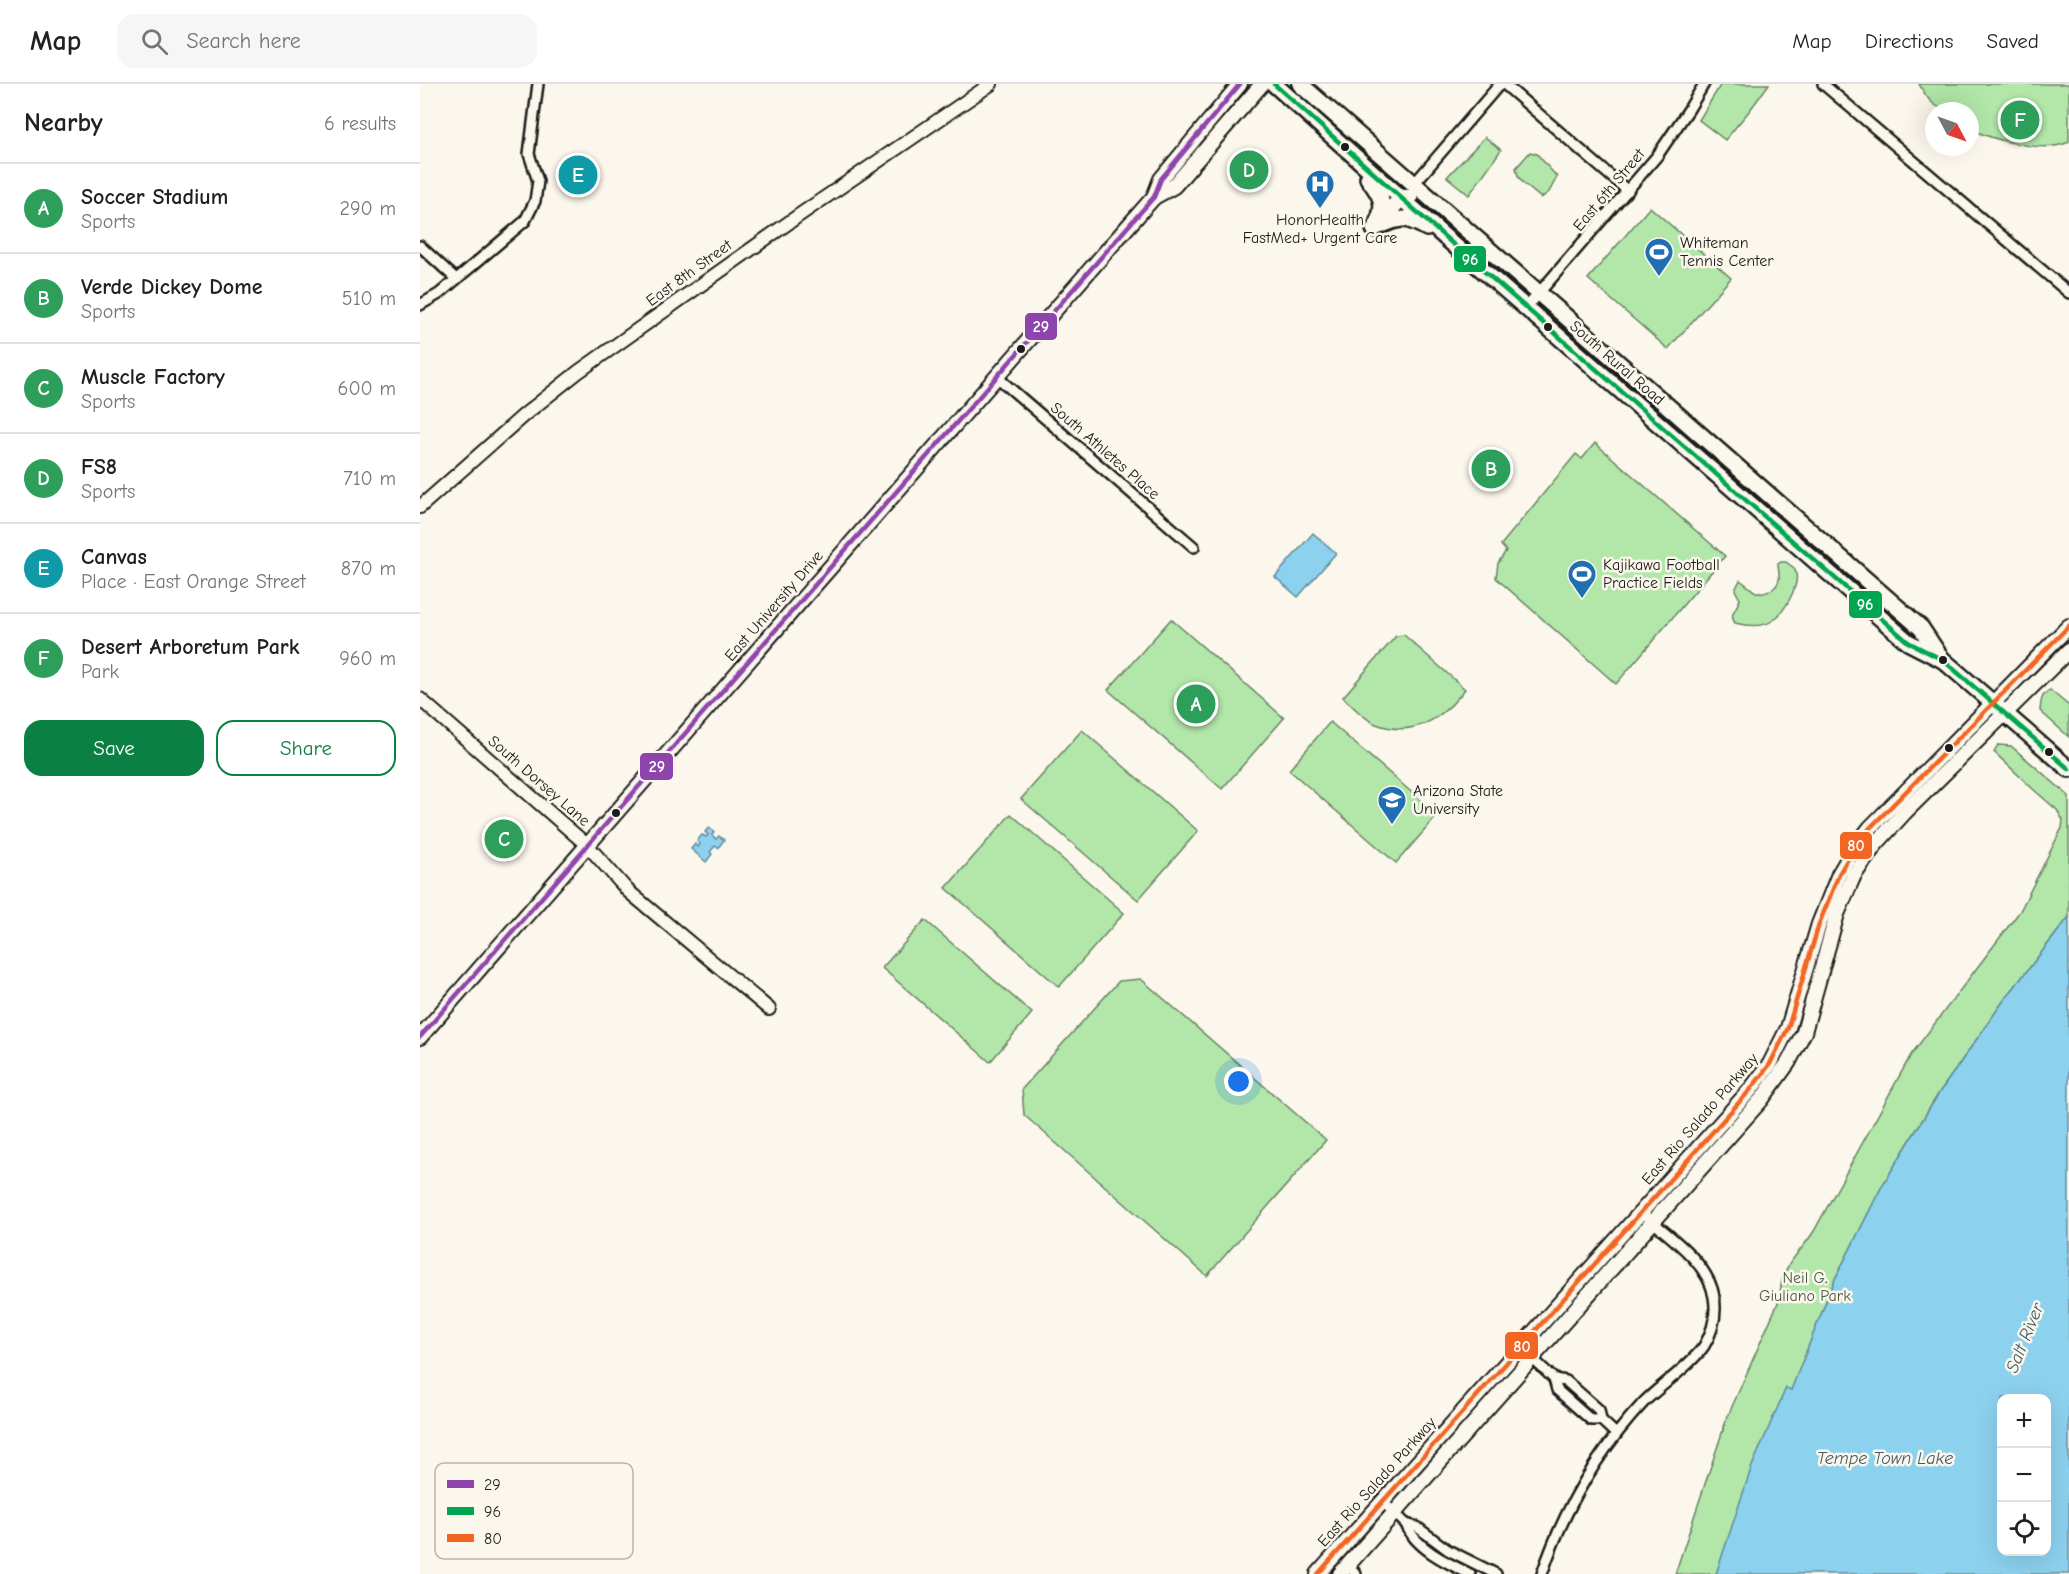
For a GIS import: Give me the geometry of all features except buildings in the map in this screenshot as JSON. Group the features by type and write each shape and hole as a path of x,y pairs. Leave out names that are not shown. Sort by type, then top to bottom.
{"main road":[{"name":"East University Drive","path":"1154,197 1161,179 1240,84"},
{"name":"East University Drive","path":"420,1037 1154,197 1173,186 1262,84"},
{"name":"South Rural Road","path":"1274,84 1347,151 1908,642 1943,660 2069,769"},
{"name":"South Rural Road","path":"1300,84 1921,628 1943,660"},
{"path":"1347,151 1382,198 1383,208 1374,229"},
{"path":"1374,229 1401,198 1407,196 1415,198 1452,230 1472,235"},
{"path":"1374,229 1393,220 1404,218 1446,238"},
{"name":"East Rio Salado Parkway","path":"1318,1574 1751,1089 1770,1064 1788,1028 1819,924 1839,873 1855,847 1870,828 2069,626"},
{"name":"East Rio Salado Parkway","path":"1348,1571 1395,1513 1762,1099 1796,1051 1809,1019 1837,914 1854,875 1875,845 1905,812 2069,650"}],"street":[{"path":"420,305 439,294 525,221 535,201 538,181 529,154 538,84"},
{"name":"East 8th Street","path":"420,507 524,415 578,372 798,216 991,84"},
{"path":"1413,185 1502,84 1628,191"},
{"name":"East 6th Street","path":"1526,308 1670,139 1704,84"},
{"path":"1823,84 2069,294"},
{"path":"420,246 456,279"},
{"name":"South Athletes Place","path":"997,377 1194,547"},
{"name":"South Dorsey Lane","path":"420,699 588,846 628,891 769,1009"},
{"path":"1542,1574 1562,1521 1577,1492 1616,1434 1652,1394 1698,1352 1710,1334 1714,1320 1713,1294 1704,1271 1693,1258 1641,1212"},
{"path":"1532,1358 1554,1379 1566,1381 1599,1410 1601,1420 1616,1434"},
{"path":"1382,1501 1406,1524 1410,1535 1427,1549 1470,1574"},
{"path":"1406,1524 1418,1527 1448,1550 1496,1574"}],"green space":[{"path":"1721,84 1769,84 1725,140 1699,120"},
{"path":"1919,84 2069,84 2069,142 2046,147 2033,146 2005,141 1980,133 1979,102 1932,102"},
{"path":"1485,137 1501,150 1469,195 1447,177"},
{"path":"1530,152 1537,154 1557,177 1549,192 1541,198 1523,183 1516,168"},
{"name":"Whiteman Tennis Center","path":"1650,207 1731,278 1668,349 1588,279"},
{"path":"1595,443 1725,556 1616,684 1496,578 1498,563 1506,551 1501,545 1576,454 1582,459"},
{"path":"1786,562 1794,568 1796,574 1791,597 1782,611 1772,621 1763,625 1749,626 1735,623 1733,613 1740,599 1735,590 1740,580 1756,592 1767,592 1778,582 1778,564"},
{"path":"1171,619 1284,718 1222,789 1108,690"},
{"path":"1404,635 1465,689 1447,709 1426,723 1403,729 1390,728 1367,719 1343,697 1396,636"},
{"path":"2050,690 2069,706 2069,737 2040,711 2042,698"},
{"path":"1330,722 1438,815 1396,863 1289,770"},
{"path":"1082,730 1198,831 1138,900 1021,799"},
{"name":"Neil G. Giuliano Park","path":"1998,745 2011,746 2069,796 2069,917 2002,1003 1939,1093 1882,1186 1835,1279 1791,1391 1786,1388 1716,1574 1675,1574 1727,1418 1780,1298 1783,1277 1787,1269 1814,1231 1911,1055 2020,911 2062,828 2063,820 2057,810 1994,752"},
{"path":"1011,814 1124,913 1059,987 946,888"},
{"path":"925,920 1032,1013 990,1062 882,968"},
{"path":"1141,979 1326,1140 1207,1276 1024,1115 1022,1089 1119,981"}],"water":[{"path":"1313,533 1336,553 1298,597 1275,577"},
{"path":"709,828 714,832 712,835 716,839 719,836 724,840 718,848 715,846 710,852 712,854 706,862 691,849 695,844 698,847 700,844 697,841 702,835 706,837 708,835 705,832"},
{"name":"Tempe Town Lake","path":"2069,917 2069,1574 1716,1574 1752,1466 1786,1388 1791,1390 1835,1279 1882,1186 1939,1093 2002,1003"}],"transit line":[{"name":"29","path":"420,1037 1154,197 1161,179 1240,84"},
{"name":"96","path":"1274,84 1446,238 1908,642 1943,660 2069,769"},
{"name":"80","path":"1318,1574 1751,1089 1770,1064 1788,1028 1819,924 1839,874 1855,847 1870,828 2069,626"}],"place":[{"name":"Desert Arboretum Park","path":"2020,120"},
{"name":"FS8","path":"1249,170"},
{"name":"Canvas","path":"578,175"},
{"name":"HonorHealth FastMed+ Urgent Care","path":"1320,210"},
{"name":"Whiteman Tennis Center","path":"1659,278"},
{"name":"Verde Dickey Dome","path":"1491,469"},
{"name":"Kajikawa Football Practice Fields","path":"1582,600"},
{"name":"Soccer Stadium","path":"1196,704"},
{"name":"Arizona State University","path":"1392,826"},
{"name":"Muscle Factory","path":"504,839"}],"water label":[{"name":"Salt River","path":"2025,1338"}]}
